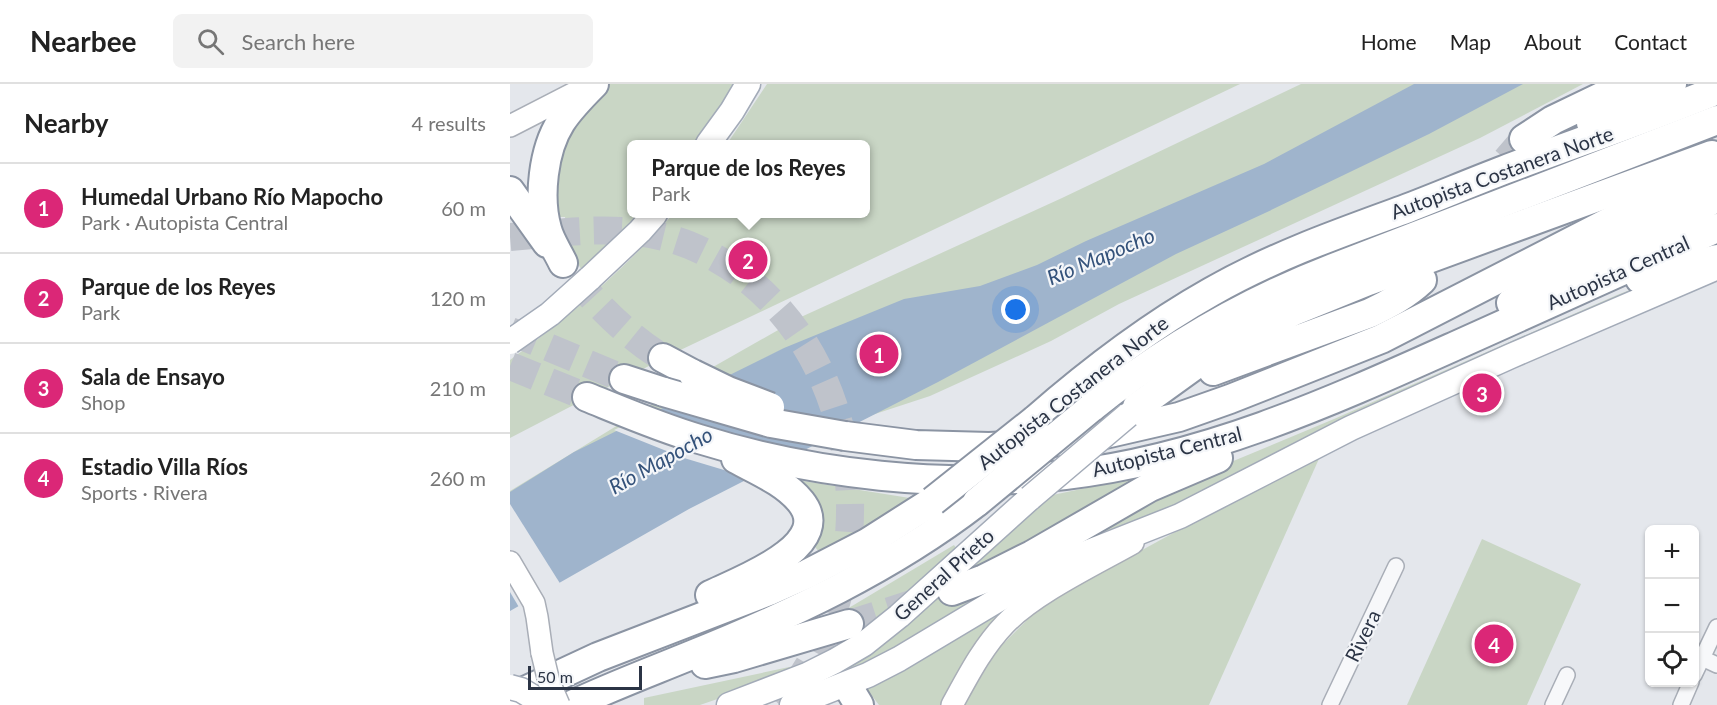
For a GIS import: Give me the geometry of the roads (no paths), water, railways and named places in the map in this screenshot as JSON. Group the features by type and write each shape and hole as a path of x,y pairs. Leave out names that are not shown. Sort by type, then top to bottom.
{"highway":[{"path":"575,273 547,230 543,195 547,159 553,136 573,105 592,84"},
{"path":"1524,139 1553,120 1628,84"},
{"path":"1505,170 1576,131 1672,84"},
{"name":"Autopista Costanera Norte","path":"510,698 572,668 769,591 867,543 933,501 1136,338 1212,291 1308,245 1625,127 1717,90"},
{"name":"Autopista Costanera Norte","path":"572,705 770,622 853,582 940,530 1091,408 1170,350 1221,319 1280,289 1717,120"},
{"path":"1132,411 1198,363 1294,311 1368,281 1717,154"},
{"name":"Autopista Central","path":"624,379 771,423 916,445 989,447 1060,442 1124,430 1179,417 1380,339 1654,199 1717,171"},
{"path":"510,191 533,225 575,273"},
{"path":"1399,371 1555,278 1717,198"},
{"name":"Autopista Central","path":"587,397 699,440 797,463 871,475 932,479 989,480 1067,475 1147,460 1218,442 1275,423 1344,396 1717,228"},
{"path":"1523,315 1717,258"},
{"path":"1132,411 1199,376 1370,314 1411,290 1423,278 1403,304 1381,321 1254,389"},
{"path":"663,358 755,402 850,436"},
{"path":"952,591 984,579 1032,555 1150,487 1258,441 1344,396"},
{"path":"636,642 684,609 778,561 798,545 805,530 806,511 797,497 773,480 699,440"},
{"path":"627,682 734,658 849,624"},
{"path":"734,658 776,652 802,655"}],"main road":[{"path":"510,126 592,84"},
{"path":"711,140 748,84"},
{"path":"510,342 550,314 575,273 640,231 651,218"},
{"name":"General Prieto","path":"792,705 868,675 900,659 1056,565 1180,516 1351,428 1717,267"},
{"name":"General Prieto","path":"729,705 807,675 864,644 1132,411"},
{"path":"952,705 985,648 1028,604 1180,516"},
{"path":"510,562 534,603 549,682 559,705"},
{"path":"510,687 521,690 546,705"}],"street":[{"name":"Rivera","path":"1330,705 1396,566"},
{"path":"1699,665 1717,627"},
{"path":"1702,658 1717,665"},
{"path":"1554,705 1567,675"},
{"path":"1681,705 1689,687"}],"water":[{"name":"Río Mapocho","path":"1414,84 1523,84 1429,134 1176,254 938,382 689,509 510,611 510,492 574,452 784,348 904,299 980,286 1037,265 1086,241 1264,164"}],"tunnel":[{"path":"1457,228 1501,166 1524,139"},
{"path":"510,237 601,230 645,233 689,245 748,280 794,329 827,387 845,451 850,519 841,586 817,649 780,705"},
{"path":"574,277 615,321 663,358"},
{"path":"510,331 624,379"},
{"path":"510,366 587,397"},
{"path":"849,624 921,601"}],"place":[{"name":"Parque de los Reyes","path":"748,260"},
{"name":"Humedal Urbano Río Mapocho","path":"879,354"},
{"name":"Sala de Ensayo","path":"1482,393"},
{"name":"Estadio Villa Ríos","path":"1494,644"}]}
